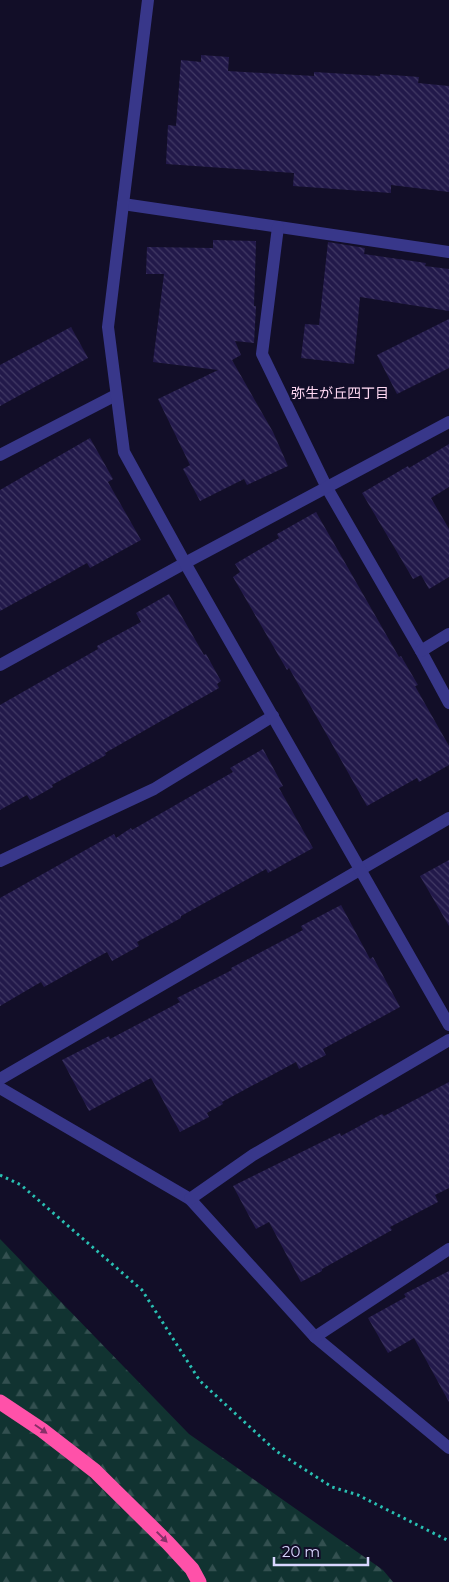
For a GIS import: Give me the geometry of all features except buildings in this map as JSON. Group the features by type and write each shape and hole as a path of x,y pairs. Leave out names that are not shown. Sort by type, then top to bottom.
{"highway":[{"path":"0,1402 42,1430 95,1471 168,1543 192,1569 199,1582"}],"street":[{"path":"148,0 108,327 124,452 185,563 449,1025"},
{"path":"123,204 449,252"},
{"path":"278,227 262,354 327,488 449,702"},
{"path":"0,455 116,395"},
{"path":"0,665 185,563 449,422"},
{"path":"421,651 449,634"},
{"path":"0,861 154,789 273,716"},
{"path":"0,1079 449,818"},
{"path":"190,1199 253,1155 449,1040"},
{"path":"0,1088 190,1199 315,1337 449,1448"},
{"path":"315,1337 449,1249"}],"path":[{"path":"0,1175 21,1185 142,1290 200,1381 276,1451 332,1487 358,1495 449,1541"}],"green space":[{"path":"0,1239 189,1434 383,1570 393,1582 0,1582"}],"district":[{"name":"弥生が丘四丁目","path":"340,393"}]}
